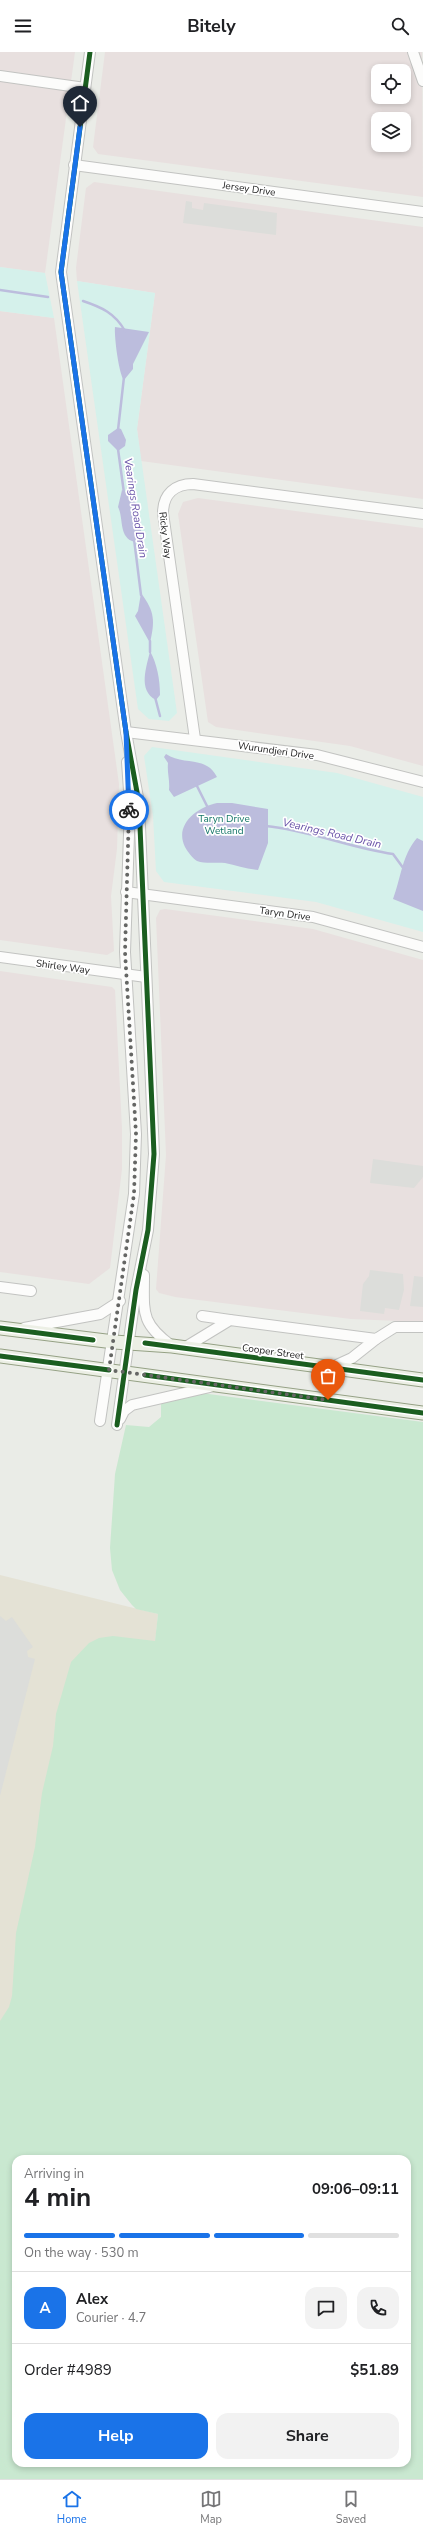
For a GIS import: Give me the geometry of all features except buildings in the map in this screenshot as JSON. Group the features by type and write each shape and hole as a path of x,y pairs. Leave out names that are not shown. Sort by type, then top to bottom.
{"main road":[{"name":"Cooper Street","path":"0,1328 114,1342 130,1341 423,1380"},
{"path":"0,1356 423,1413"}],"street":[{"path":"90,52 61,272 126,732 139,803 153,1132 153,1190 144,1257 136,1290 126,1372 117,1425 124,1411 132,1405 196,1389 224,1386"},
{"path":"413,52 423,81"},
{"path":"0,76 85,88"},
{"name":"Jersey Drive","path":"74,165 423,212"},
{"name":"Ricky Way","path":"194,739 163,513 164,501 172,489 179,485 193,484 423,514"},
{"path":"100,1421 114,1342 134,1194 136,1134 126,976 126,892 130,805 126,732"},
{"name":"Wurundjeri Drive","path":"126,732 194,739 345,760 423,782"},
{"name":"Taryn Drive","path":"126,892 313,917 423,947"},
{"name":"Shirley Way","path":"0,957 126,976 146,977"},
{"path":"136,1134 153,1132"},
{"path":"144,1257 143,1302 147,1320 152,1330 178,1347 230,1320"},
{"path":"0,1287 31,1291"},
{"path":"14,1330 100,1314 120,1301"},
{"path":"202,1316 376,1339"},
{"path":"330,1368 352,1358 376,1339 395,1327 423,1327"}],"shaded area":[{"path":"0,52 75,52 45,273 0,267"},
{"path":"105,52 422,52 423,197 98,154 93,147"},
{"path":"94,182 423,227 423,499 141,461 137,429 155,293 77,281 76,268 86,188"},
{"path":"186,201 192,202 192,208 203,210 204,203 277,213 276,235 183,223"},
{"path":"0,311 54,318 119,784 117,849 111,896 114,951 107,955 0,940"},
{"path":"198,498 423,528 423,766 350,746 216,727 208,722 178,514 183,502"},
{"path":"165,909 313,929 423,960 423,1322 351,1319 175,1297 159,1293 156,1289 166,1155 156,918 160,910"},
{"path":"0,971 112,987 115,990 122,1129 122,1169 110,1268 89,1284 0,1272"},
{"path":"373,1159 423,1166 423,1177 414,1188 370,1183"},
{"path":"370,1270 403,1274 404,1290 399,1310 385,1308 384,1314 360,1311 363,1284 369,1276"},
{"path":"414,1276 423,1277 423,1307 410,1306"},
{"path":"0,1575 158,1614 131,1875 18,2155 12,2155 12,2224 0,2418"},
{"path":"0,1616 6,1621 12,1617 33,1647 27,1651 28,1657 35,1659 0,1796"}],"green space":[{"path":"0,267 45,273 54,318 0,311"},
{"path":"77,281 155,293 137,429 177,713 169,721 149,719 138,709"},
{"name":"Taryn Drive Wetland","path":"152,747 337,773 423,797 423,932 316,902 164,882 156,871 153,816 144,756"},
{"path":"201,1393 423,1422 423,2479 0,2479 0,2021 9,2007 12,1996 16,1933 35,1847 42,1793 53,1746 56,1714 71,1662 89,1643 99,1638 113,1636 155,1641 158,1614 136,1609 120,1590 112,1570 110,1548 115,1474 126,1425 149,1427 161,1417 161,1402"}],"water":[{"path":"115,327 149,332 133,364 133,369 124,380 120,371 117,355"},
{"path":"118,428 121,429 126,440 125,446 118,451 108,441 108,435"},
{"path":"122,490 133,498 138,508 141,521 141,534 139,539 135,542 126,536 122,527 118,507"},
{"path":"141,593 149,606 153,617 153,629 150,643 135,616 138,611"},
{"path":"150,651 158,672 160,695 156,700 150,696 145,684"},
{"path":"166,754 180,760 201,763 212,770 217,777 174,797 169,790 168,763 164,757"},
{"path":"217,803 232,803 268,809 268,843 258,870 225,863 197,861 185,847 182,839 183,831 189,818 202,808"},
{"path":"417,838 423,841 423,911 393,899 405,859"}],"waterway":[{"name":"Vearings Road Drain","path":"0,290 48,297"},
{"name":"Vearings Road Drain","path":"83,301 112,315 125,331"},
{"name":"Vearings Road Drain","path":"118,430 124,377"},
{"name":"Vearings Road Drain","path":"118,449 124,493"},
{"name":"Vearings Road Drain","path":"134,539 141,595"},
{"name":"Vearings Road Drain","path":"150,641 150,652"},
{"name":"Vearings Road Drain","path":"155,697 160,716"},
{"name":"Vearings Road Drain","path":"196,784 208,808"},
{"name":"Vearings Road Drain","path":"266,826 298,831 361,848 393,854 404,869"}],"cycle path":[{"path":"90,52 61,272 126,732 139,803 154,1154 148,1230 136,1290 117,1425"},
{"path":"0,1328 93,1340"},
{"path":"145,1343 423,1380"},
{"path":"0,1356 109,1370"},
{"path":"145,1375 423,1413"}],"way so far":[{"path":"129,810 125,952 136,1134 134,1194 109,1370 328,1400"}],"route":[{"path":"80,127 61,262 61,272 126,732 129,810"}]}
